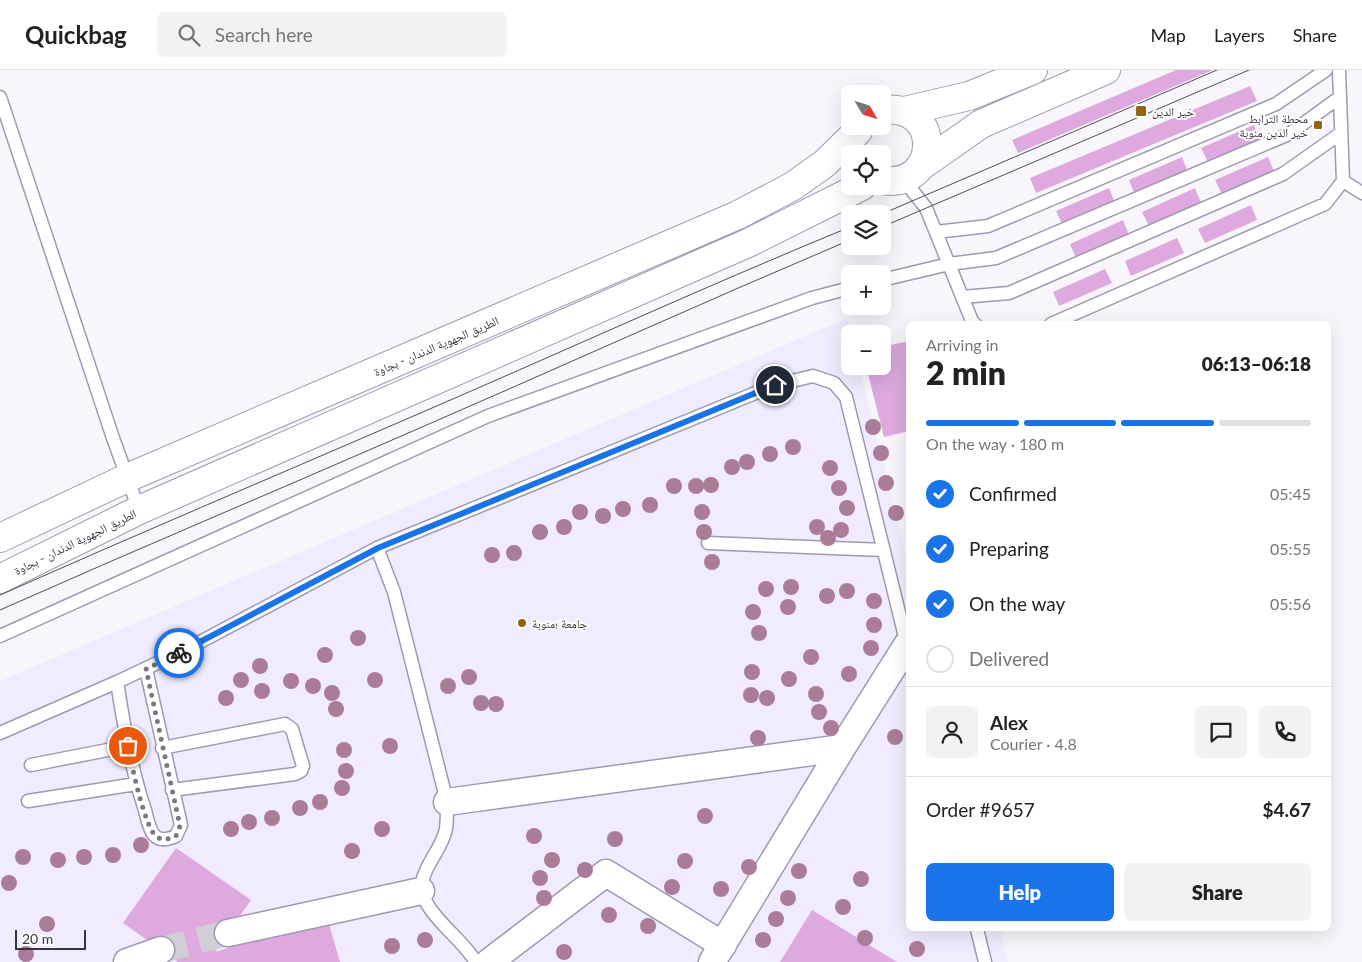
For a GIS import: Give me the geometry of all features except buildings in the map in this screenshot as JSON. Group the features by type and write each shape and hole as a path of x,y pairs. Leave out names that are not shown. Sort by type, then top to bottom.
{"main road":[{"path":"893,110 970,96 1033,70"},
{"path":"891,181 907,178 981,124 1106,70"},
{"path":"893,110 914,116 921,124 926,134 928,145 926,156 921,166"},
{"name":"الطريق الجهوية الدندان - بجاوة","path":"0,538 127,478 738,216 801,181 858,137"},
{"name":"الطريق الجهوية الدندان - بجاوة","path":"0,579 139,510 739,247 844,195"}],"street":[{"path":"489,962 606,873 718,953 842,748 906,651"},
{"path":"448,802 842,748"},
{"path":"228,933 421,892"},
{"path":"127,962 161,950"}],"lane":[{"path":"936,232 988,226 1276,104 1326,70"},
{"path":"1058,321 1325,204 1343,181 1339,70"},
{"path":"0,96 139,510"},
{"path":"891,278 949,264 996,258 1289,134 1340,97"},
{"path":"962,297 1009,293 1284,174 1341,133"},
{"path":"1343,181 1362,193"},
{"path":"891,182 911,189 926,208 972,321"},
{"path":"0,636 488,416 812,298 841,290"},
{"path":"0,733 187,649 378,548 775,385 813,376 834,383 846,397 906,640"},
{"path":"708,543 884,550"},
{"path":"378,548 394,592 448,802 446,830 426,869 422,880 421,892 436,917 460,941 476,962"},
{"path":"117,682 136,784 150,828 155,836 162,840 176,836 180,826 146,669"},
{"path":"162,748 286,724 292,729 303,766 301,771 296,774 172,790"},
{"path":"31,765 128,746"},
{"path":"28,801 136,784"},
{"path":"977,931 985,962"}],"shaded area":[{"name":"جامعة ؛منوبة","path":"847,318 849,325 841,325 841,375 861,375 906,553 906,931 1000,931 1008,962 0,962 0,681"}],"tunnel":[{"path":"161,950 228,933"}],"tram line":[{"path":"891,210 1217,70"},
{"path":"891,223 1249,70"},
{"path":"0,595 737,274 841,231"},
{"path":"0,610 841,244"}],"way so far":[{"path":"128,746 136,784 150,828 155,836 162,840 176,836 180,826 146,669 179,653"}],"place":[{"name":"خير الدين","path":"1141,111"},
{"name":"محطة الترابط خير الدين منوبة","path":"1318,125"},
{"name":"جامعة ؛منوبة","path":"522,623"}],"route":[{"path":"179,653 378,548 775,385"}]}
